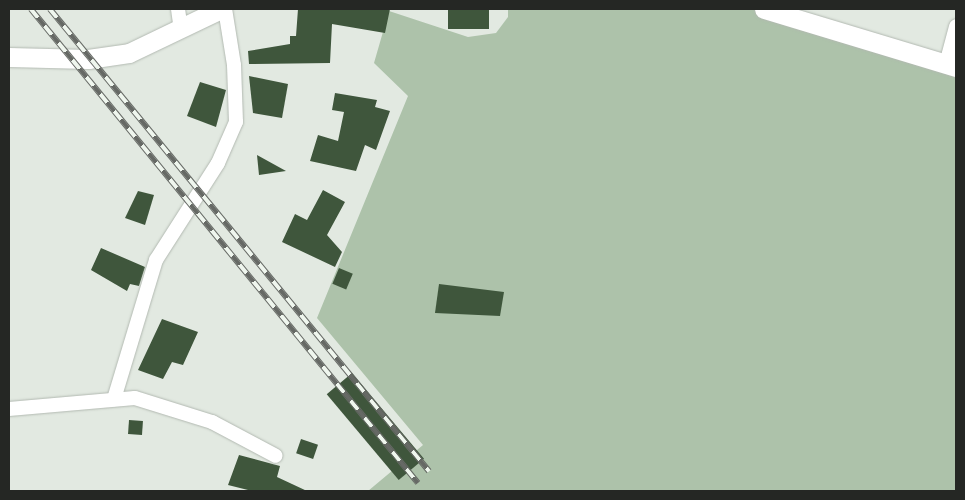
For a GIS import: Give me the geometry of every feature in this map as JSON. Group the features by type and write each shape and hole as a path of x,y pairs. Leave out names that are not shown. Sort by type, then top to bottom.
{"street":[{"path":"178,9 181,30"},
{"path":"9,57 88,60 129,53 223,9 234,65 236,122 218,163 156,260 114,399"},
{"path":"764,9 951,65 956,26"},
{"path":"9,409 135,398 178,408 276,456"}],"green space":[{"path":"508,9 764,9 956,67 956,491 368,491 423,445 317,318 408,96 374,63 389,11 468,37 496,33 508,17"}],"building":[{"path":"298,9 390,9 385,33 332,24 330,63 249,64 248,51 290,44 290,36 296,36"},
{"path":"448,9 489,9 489,29 448,29"},
{"path":"249,76 288,84 282,118 253,113"},
{"path":"200,82 226,90 216,127 187,116"},
{"path":"335,93 377,100 375,107 390,111 376,150 365,145 356,171 310,161 318,135 338,141 344,112 332,110"},
{"path":"257,155 286,171 259,175"},
{"path":"323,190 345,202 327,235 342,252 335,267 282,242 295,214 307,220"},
{"path":"138,191 154,195 145,225 125,218"},
{"path":"101,248 145,267 139,286 130,284 127,291 91,270"},
{"path":"339,268 353,274 346,290 332,284"},
{"path":"439,284 504,292 500,316 435,313"},
{"path":"162,319 198,332 183,365 172,362 163,379 138,370"},
{"path":"352,373 424,459 399,480 327,394"},
{"path":"129,420 143,421 142,435 128,434"},
{"path":"301,439 318,445 313,459 296,453"},
{"path":"239,455 280,466 277,477 307,491 252,491 228,485"}],"railway":[{"path":"31,9 418,483"},
{"path":"50,9 429,471"}]}
